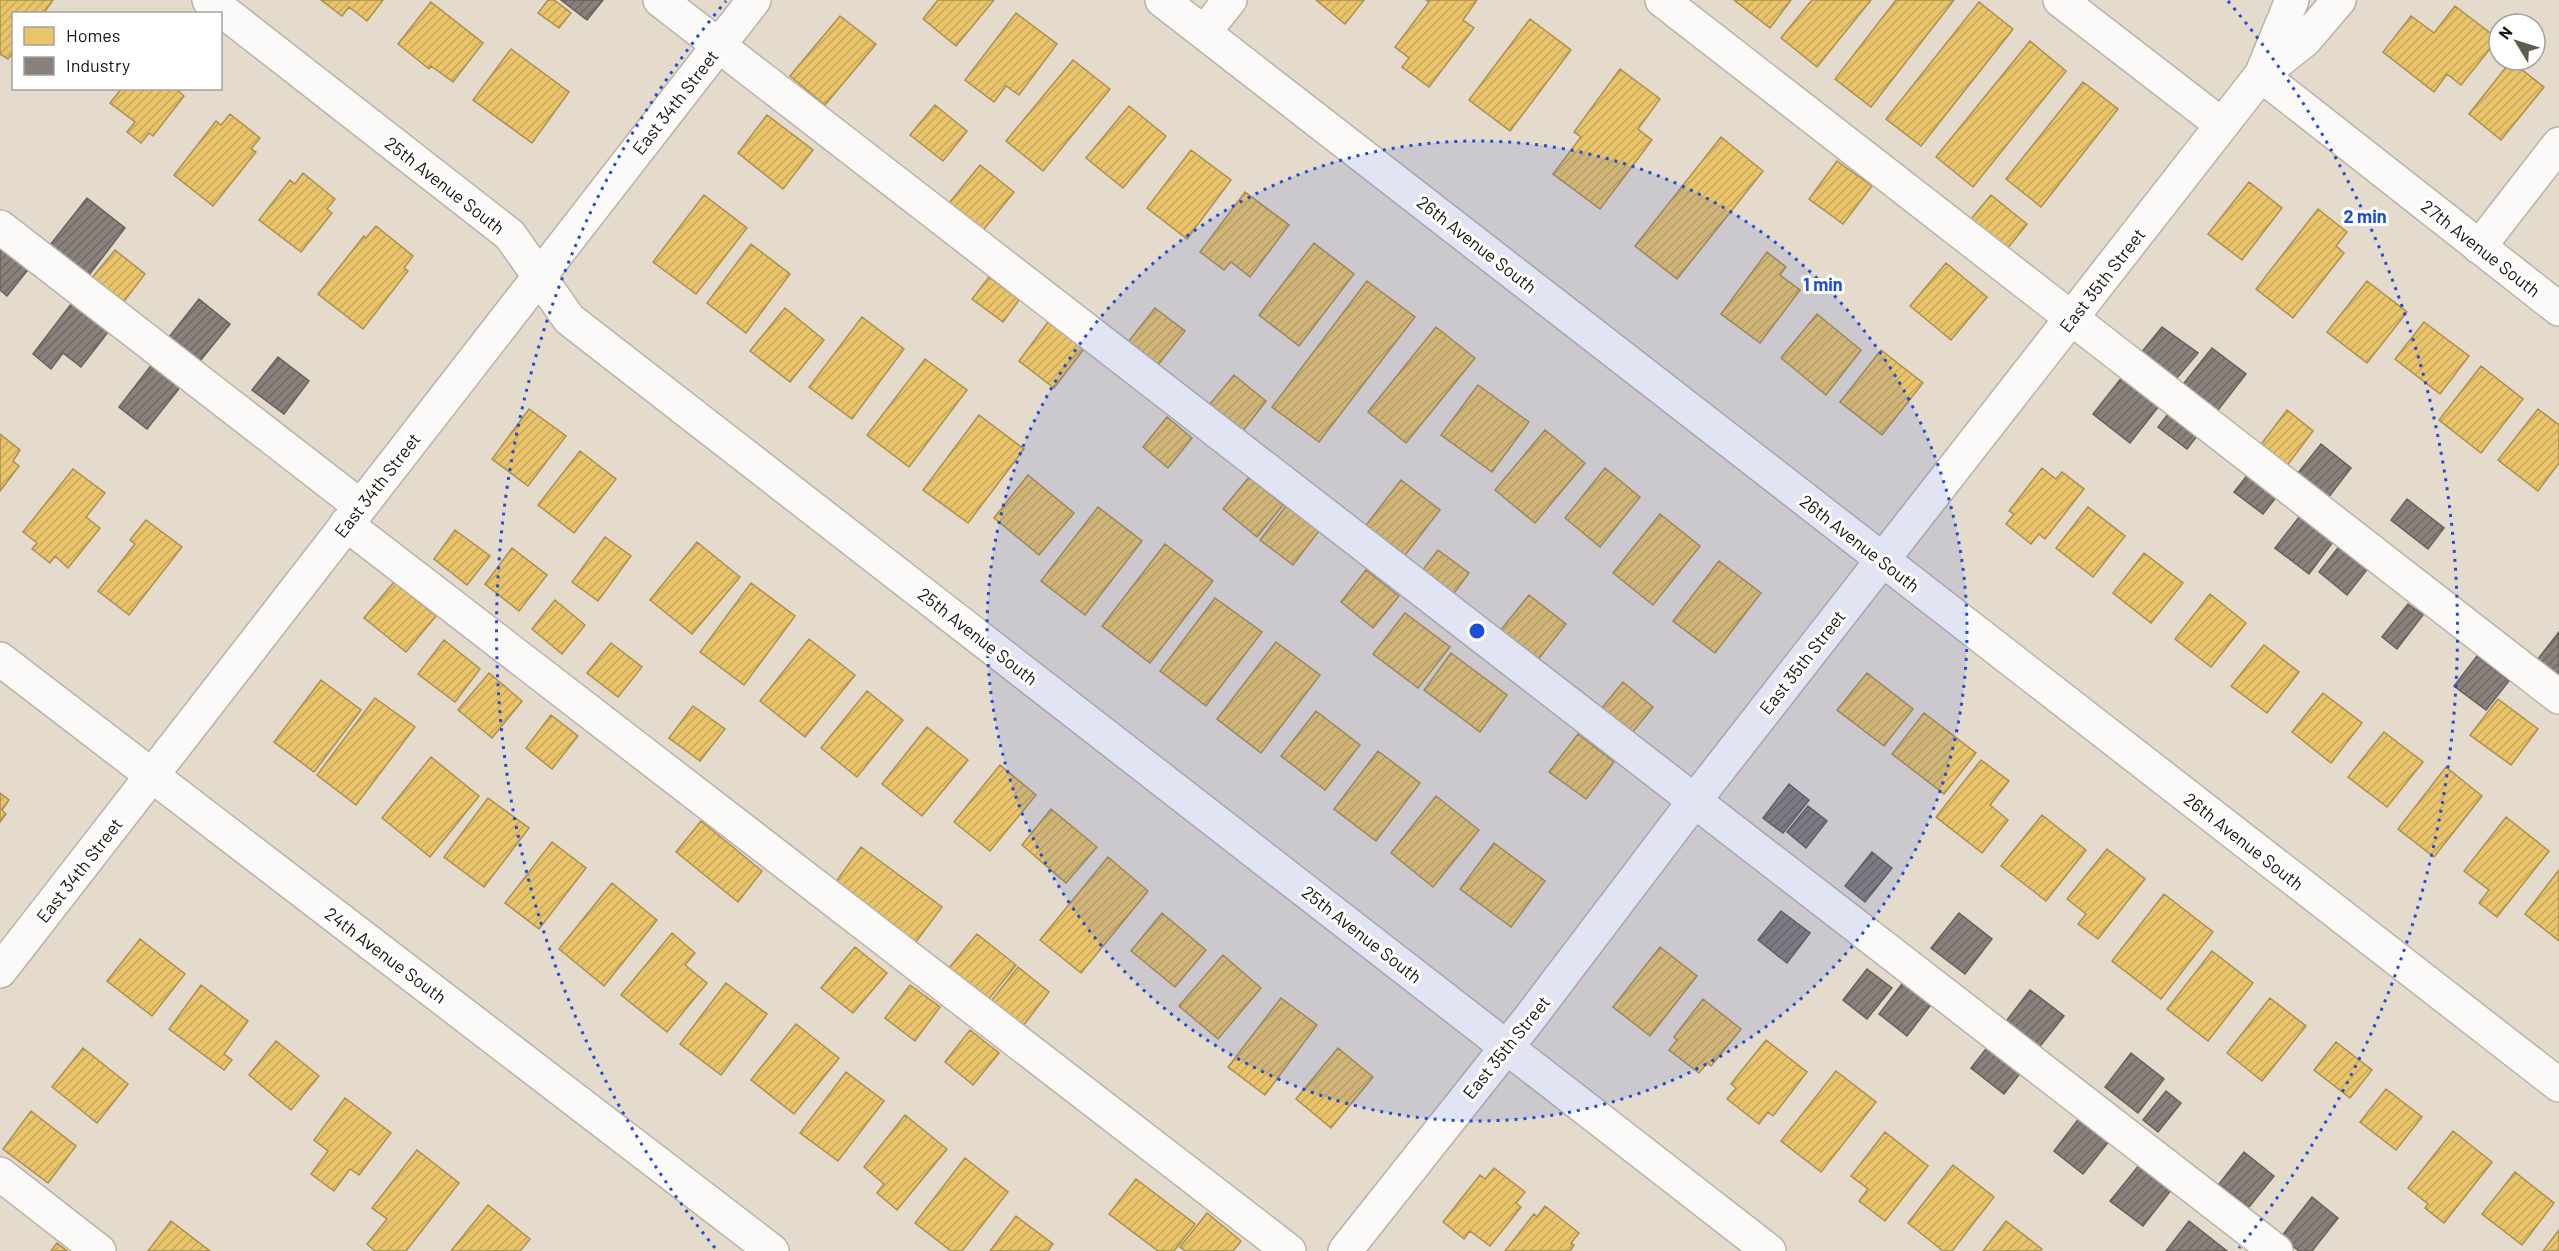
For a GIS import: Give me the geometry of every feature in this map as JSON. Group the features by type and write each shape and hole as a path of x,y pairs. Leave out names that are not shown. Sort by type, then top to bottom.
{"street":[{"name":"25th Avenue South","path":"209,0 510,235 569,319 1769,1251"},
{"path":"660,0 2276,1251"},
{"name":"East 34th Street","path":"0,971 754,0"},
{"name":"26th Avenue South","path":"1162,0 2559,1084"},
{"path":"1204,31 1230,0"},
{"path":"1662,0 2559,697"},
{"path":"2061,0 2222,125"},
{"name":"East 35th Street","path":"2261,75 2292,0"},
{"name":"East 35th Street","path":"1345,1251 1507,1047 1695,800 2261,75 2305,40 2339,0"},
{"name":"27th Avenue South","path":"2261,75 2559,309"},
{"path":"2479,247 2559,144"},
{"path":"0,227 353,515 1289,1251"},
{"name":"24th Avenue South","path":"0,659 772,1251"},
{"path":"0,1174 99,1251"}],"building: Homes":[{"path":"0,0 53,0 44,12 12,12 12,54 8,59 0,54"},
{"path":"321,0 383,0 367,21 349,7 342,16"},
{"path":"548,0 554,0 571,13 559,28 538,13"},
{"path":"938,0 994,0 956,46 923,19"},
{"path":"1316,0 1364,0 1345,24"},
{"path":"1426,0 1477,0 1463,20 1474,28 1429,87 1402,67 1409,58 1395,47 1429,2"},
{"path":"1734,0 1791,0 1770,28"},
{"path":"1812,0 1871,0 1817,67 1781,38"},
{"path":"1896,0 1954,0 1871,107 1835,79"},
{"path":"431,2 483,43 453,82 431,66 429,69 398,44"},
{"path":"1979,2 2013,29 1921,146 1886,119"},
{"path":"2455,6 2487,31 2487,53 2461,85 2447,74 2434,92 2383,52 2411,16 2434,33"},
{"path":"1016,13 1057,44 1019,95 1006,86 994,102 965,80"},
{"path":"840,16 876,44 825,105 790,76"},
{"path":"1530,19 1571,50 1510,131 1469,100"},
{"path":"2030,41 2066,71 1973,187 1936,157"},
{"path":"511,49 569,92 532,143 473,100"},
{"path":"1073,60 1110,89 1043,171 1006,141"},
{"path":"1620,69 1660,99 1638,129 1652,140 1600,209 1553,174 1581,137 1574,132"},
{"path":"2502,72 2525,72 2544,87 2501,140 2469,114"},
{"path":"2083,82 2118,109 2041,207 2006,179"},
{"path":"120,90 177,90 184,96 153,136 149,133 141,143 127,132 135,122 110,103"},
{"path":"935,105 967,131 943,161 910,135"},
{"path":"1129,106 1166,136 1123,188 1086,158"},
{"path":"230,114 260,138 251,149 256,152 213,206 174,175 216,121 221,125"},
{"path":"767,115 813,150 783,189 738,153"},
{"path":"1721,137 1763,171 1677,279 1635,246"},
{"path":"1191,150 1231,180 1187,239 1147,208"},
{"path":"1837,161 1872,186 1843,224 1809,199"},
{"path":"980,165 1014,192 980,234 946,207"},
{"path":"303,173 335,199 327,209 332,213 301,252 259,220 290,180 295,184"},
{"path":"2249,182 2282,208 2242,260 2208,234"},
{"path":"1245,192 1289,225 1250,277 1231,262 1224,270 1200,252"},
{"path":"704,195 747,228 696,294 653,262"},
{"path":"1991,195 2027,224 2003,254 1966,225"},
{"path":"2318,209 2347,232 2336,246 2344,253 2293,318 2256,289"},
{"path":"376,226 413,256 404,268 408,271 363,329 318,294 364,236 366,238"},
{"path":"1314,243 1354,274 1299,346 1259,315"},
{"path":"751,244 790,274 746,333 707,303"},
{"path":"115,250 145,274 122,304 91,279"},
{"path":"1767,252 1786,267 1780,275 1800,290 1760,343 1721,314"},
{"path":"1946,263 1987,297 1951,340 1910,306"},
{"path":"989,277 1019,300 1003,322 972,299"},
{"path":"1367,281 1415,317 1319,442 1272,407"},
{"path":"2367,281 2407,312 2367,363 2327,332"},
{"path":"785,308 824,340 790,382 750,351"},
{"path":"1155,308 1185,331 1154,370 1125,346"},
{"path":"1817,314 1861,350 1826,395 1781,358"},
{"path":"862,317 904,349 852,419 809,387"},
{"path":"1048,322 1084,349 1054,388 1019,361"},
{"path":"2424,322 2469,356 2440,394 2395,359"},
{"path":"1436,327 1475,358 1406,443 1368,412"},
{"path":"1881,350 1923,383 1882,435 1840,402"},
{"path":"925,359 967,390 909,467 867,435"},
{"path":"2481,366 2523,399 2481,453 2439,420"},
{"path":"1234,375 1266,401 1239,436 1206,409"},
{"path":"1478,385 1529,422 1492,472 1441,435"},
{"path":"529,409 566,436 528,486 492,459"},
{"path":"2538,409 2559,425 2559,463 2538,491 2498,460"},
{"path":"2287,410 2313,431 2286,467 2259,447"},
{"path":"979,415 1024,449 968,523 923,490"},
{"path":"1167,417 1192,438 1168,468 1143,447"},
{"path":"1545,430 1585,463 1535,523 1495,490"},
{"path":"0,434 20,450 13,461 19,466 0,491"},
{"path":"580,451 616,479 574,533 538,505"},
{"path":"1605,468 1640,497 1600,547 1565,518"},
{"path":"2042,468 2056,479 2062,472 2084,489 2045,539 2039,534 2031,544 2006,524 2014,514 2009,511"},
{"path":"73,469 105,493 86,517 100,528 68,568 55,556 50,563 32,549 37,543 23,532"},
{"path":"1028,475 1074,513 1039,555 994,518"},
{"path":"1249,477 1283,505 1257,537 1223,509"},
{"path":"1401,480 1440,510 1399,563 1360,533"},
{"path":"1286,506 1319,531 1293,565 1260,540"},
{"path":"1098,507 1142,541 1085,615 1041,581"},
{"path":"2088,507 2125,536 2093,577 2056,548"},
{"path":"1660,514 1700,546 1653,605 1613,573"},
{"path":"146,520 182,547 129,615 98,591 135,544 130,540"},
{"path":"455,530 490,556 467,585 434,559"},
{"path":"605,537 631,556 598,601 572,582"},
{"path":"697,542 740,577 692,634 650,600"},
{"path":"1165,544 1213,581 1150,663 1102,626"},
{"path":"512,548 547,575 519,611 485,584"},
{"path":"1438,550 1469,573 1449,600 1418,576"},
{"path":"2144,553 2183,583 2151,623 2113,593"},
{"path":"1719,561 1761,593 1715,653 1673,621"},
{"path":"1366,570 1399,596 1373,628 1341,602"},
{"path":"394,582 436,616 406,652 364,618"},
{"path":"751,583 795,616 744,685 700,652"},
{"path":"2210,594 2246,623 2211,667 2175,639"},
{"path":"1529,595 1566,624 1533,666 1496,636"},
{"path":"1215,598 1262,632 1206,706 1160,671"},
{"path":"555,600 585,625 562,654 532,629"},
{"path":"1405,613 1450,647 1418,688 1373,654"},
{"path":"809,639 855,675 805,737 760,701"},
{"path":"444,640 480,669 455,702 418,674"},
{"path":"1276,642 1320,675 1261,753 1217,719"},
{"path":"611,643 642,667 618,697 587,673"},
{"path":"2264,645 2299,672 2267,713 2231,686"},
{"path":"1451,653 1507,695 1480,732 1424,690"},
{"path":"489,673 522,701 492,738 458,710"},
{"path":"1867,673 1913,709 1884,746 1837,710"},
{"path":"321,680 361,710 314,772 274,742"},
{"path":"1623,682 1653,707 1627,739 1597,714"},
{"path":"867,691 903,720 857,777 821,748"},
{"path":"2323,693 2362,723 2331,763 2292,732"},
{"path":"375,698 415,727 356,805 317,775"},
{"path":"2498,699 2538,729 2511,765 2470,735"},
{"path":"693,706 725,729 700,761 669,738"},
{"path":"1316,711 1360,745 1325,790 1281,756"},
{"path":"1924,713 1976,753 1944,794 1892,754"},
{"path":"551,715 578,736 552,769 526,748"},
{"path":"927,727 968,760 922,816 882,784"},
{"path":"2384,732 2423,762 2387,807 2348,777"},
{"path":"1578,734 1614,762 1586,799 1549,772"},
{"path":"1378,751 1420,783 1376,841 1334,809"},
{"path":"431,757 479,796 430,857 382,818"},
{"path":"1981,760 2009,781 1990,805 2008,820 1982,853 1936,817"},
{"path":"1000,765 1036,795 990,851 954,822"},
{"path":"2446,767 2482,796 2434,857 2398,829"},
{"path":"0,793 9,800 2,810 6,814 0,822"},
{"path":"1436,796 1479,830 1433,887 1391,853"},
{"path":"488,798 529,828 484,887 444,857"},
{"path":"1051,809 1097,847 1066,883 1022,845"},
{"path":"2042,815 2086,850 2046,901 2001,866"},
{"path":"2506,817 2549,851 2497,917 2479,903 2489,890 2464,871"},
{"path":"701,821 762,871 738,902 676,852"},
{"path":"552,842 586,868 539,929 505,903"},
{"path":"1494,843 1545,881 1511,927 1460,889"},
{"path":"861,847 942,907 913,946 832,887"},
{"path":"2107,849 2145,879 2098,939 2078,924 2086,914 2067,899"},
{"path":"1108,857 1148,891 1081,973 1040,940"},
{"path":"2559,870 2559,941 2525,914"},
{"path":"612,883 657,920 604,986 559,949"},
{"path":"2164,894 2213,932 2161,999 2112,961"},
{"path":"1162,913 1206,950 1175,987 1131,951"},
{"path":"672,933 695,953 685,965 707,983 667,1032 621,995"},
{"path":"977,934 1016,965 984,1005 945,973"},
{"path":"140,939 185,974 152,1016 107,981"},
{"path":"855,947 887,973 853,1013 821,988"},
{"path":"1660,947 1697,976 1650,1036 1613,1007"},
{"path":"2212,951 2253,983 2208,1041 2167,1009"},
{"path":"1223,955 1261,988 1218,1039 1179,1006"},
{"path":"1018,967 1049,992 1020,1030 988,1005"},
{"path":"726,983 767,1014 721,1075 680,1044"},
{"path":"201,985 248,1021 224,1054 232,1060 224,1070 169,1029"},
{"path":"910,985 940,1007 915,1041 885,1018"},
{"path":"1281,998 1317,1025 1265,1095 1228,1067"},
{"path":"2270,998 2306,1026 2262,1081 2227,1053"},
{"path":"1703,999 1741,1029 1711,1066 1707,1063 1699,1073 1669,1050 1677,1040 1674,1037"},
{"path":"796,1024 839,1058 794,1114 751,1080"},
{"path":"970,1030 999,1053 973,1085 945,1062"},
{"path":"1766,1040 1807,1072 1773,1116 1768,1112 1759,1124 1727,1099 1736,1088 1731,1084"},
{"path":"276,1041 319,1076 291,1110 249,1075"},
{"path":"2336,1042 2372,1070 2350,1098 2314,1070"},
{"path":"83,1048 128,1084 97,1123 52,1087"},
{"path":"1338,1048 1373,1077 1331,1128 1296,1099"},
{"path":"1836,1071 1876,1102 1821,1172 1781,1141"},
{"path":"846,1072 884,1101 838,1161 800,1133"},
{"path":"2386,1089 2422,1117 2396,1150 2360,1122"},
{"path":"345,1098 391,1133 359,1175 350,1169 334,1191 311,1174 328,1151 314,1140"},
{"path":"31,1111 76,1146 48,1183 3,1149"},
{"path":"905,1115 947,1149 897,1210 877,1193 884,1184 864,1167"},
{"path":"2453,1131 2492,1162 2444,1223 2425,1208 2428,1204 2408,1188"},
{"path":"1885,1132 1928,1166 1885,1221 1859,1201 1868,1189 1851,1176"},
{"path":"417,1150 459,1183 406,1251 375,1251 367,1244 387,1219 372,1208"},
{"path":"965,1158 1008,1192 962,1251 951,1251 915,1223"},
{"path":"1953,1165 1994,1197 1952,1251 1943,1251 1908,1223"},
{"path":"1494,1168 1525,1192 1516,1203 1521,1207 1490,1246 1470,1231 1464,1239 1443,1222 1480,1175 1485,1179"},
{"path":"2515,1172 2554,1203 2522,1245 2482,1214"},
{"path":"1136,1179 1195,1224 1174,1251 1158,1251 1109,1214"},
{"path":"488,1205 530,1239 520,1251 451,1251"},
{"path":"1545,1206 1579,1233 1571,1243 1574,1245 1570,1251 1505,1251 1534,1214 1537,1217"},
{"path":"1207,1213 1241,1241 1233,1251 1185,1251 1180,1247"},
{"path":"1016,1216 1053,1244 1048,1251 990,1251"},
{"path":"171,1221 210,1251 148,1251"},
{"path":"2006,1221 2042,1249 2040,1251 1983,1251"},
{"path":"2559,1230 2559,1251 2543,1251"},
{"path":"57,1243 67,1251 51,1251"}],"building: Industry":[{"path":"561,0 603,0 587,20"},
{"path":"87,198 125,228 89,275 50,245"},
{"path":"0,247 31,266 7,296 0,290"},
{"path":"75,299 112,327 81,367 63,353 51,369 33,354"},
{"path":"199,299 230,324 200,361 169,337"},
{"path":"2162,327 2198,353 2171,385 2137,358"},
{"path":"2212,348 2246,374 2215,414 2181,387"},
{"path":"278,357 309,381 284,414 252,390"},
{"path":"153,363 182,385 147,429 119,407"},
{"path":"2126,372 2163,401 2130,443 2093,414"},
{"path":"2172,409 2201,431 2187,449 2158,427"},
{"path":"2321,444 2351,468 2328,498 2297,474"},
{"path":"2249,473 2278,495 2263,514 2234,492"},
{"path":"2407,499 2444,528 2428,549 2391,520"},
{"path":"2303,512 2336,538 2309,574 2275,548"},
{"path":"2341,544 2370,566 2347,595 2319,572"},
{"path":"2408,604 2423,615 2397,649 2382,637"},
{"path":"2559,632 2559,677 2537,660"},
{"path":"2477,656 2509,681 2486,710 2454,686"},
{"path":"1789,784 1809,800 1783,833 1763,818"},
{"path":"1808,806 1827,821 1806,848 1787,832"},
{"path":"1872,852 1892,868 1865,902 1845,886"},
{"path":"1781,911 1810,933 1787,963 1758,940"},
{"path":"1959,913 1992,939 1965,974 1931,948"},
{"path":"1867,969 1892,988 1867,1019 1843,1000"},
{"path":"1905,980 1933,1002 1907,1036 1879,1014"},
{"path":"2030,990 2064,1016 2037,1050 2004,1024"},
{"path":"1989,1045 2022,1071 2004,1094 1971,1068"},
{"path":"2131,1053 2164,1079 2138,1113 2105,1087"},
{"path":"2166,1091 2181,1103 2158,1132 2143,1120"},
{"path":"2080,1117 2110,1140 2083,1174 2054,1151"},
{"path":"2244,1152 2274,1176 2249,1207 2219,1184"},
{"path":"2140,1164 2172,1189 2143,1226 2110,1201"},
{"path":"2312,1197 2338,1218 2312,1251 2299,1251 2281,1237"},
{"path":"2189,1221 2227,1251 2166,1251"}]}
